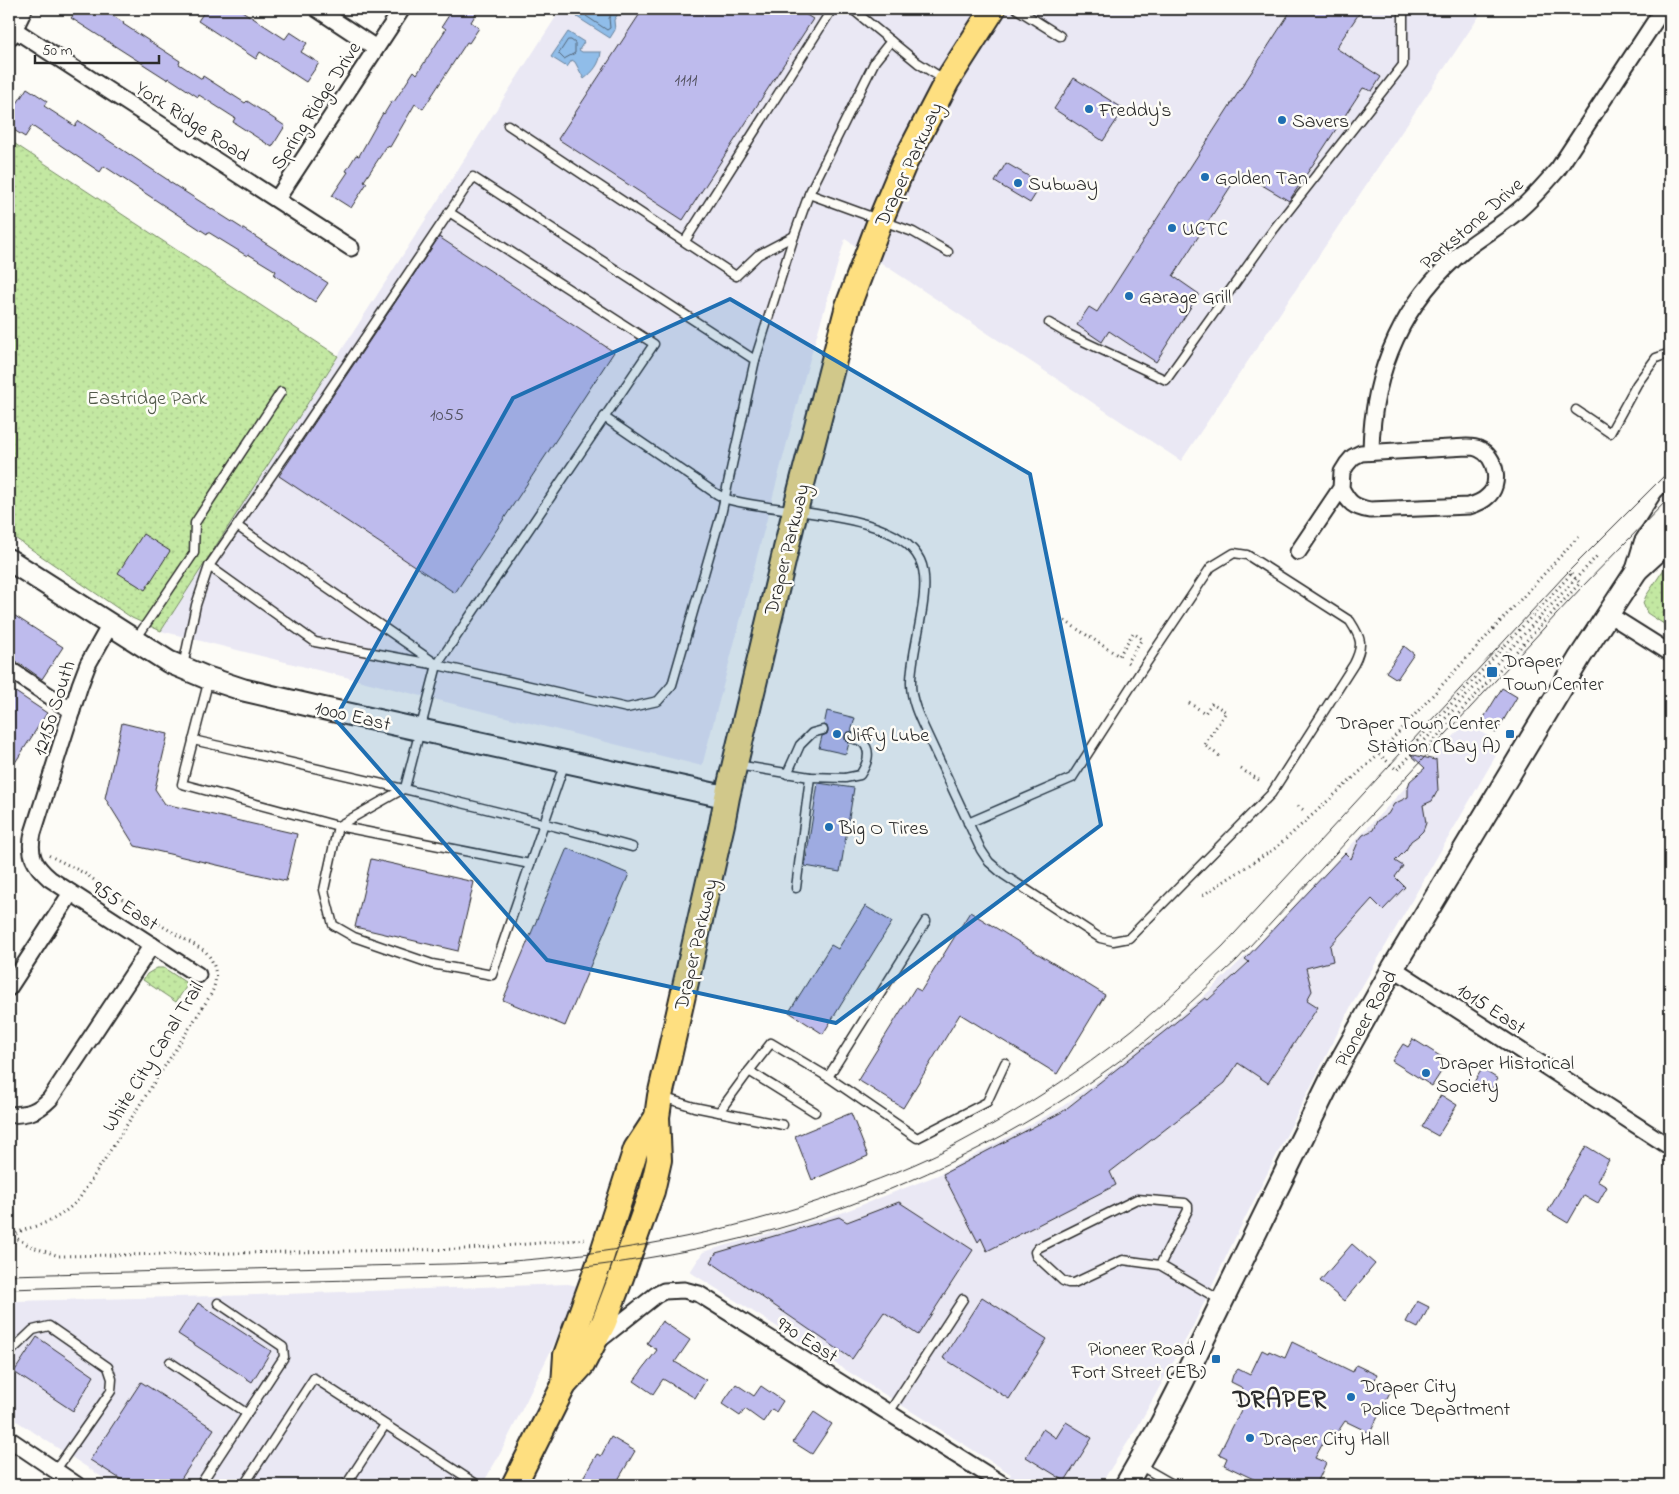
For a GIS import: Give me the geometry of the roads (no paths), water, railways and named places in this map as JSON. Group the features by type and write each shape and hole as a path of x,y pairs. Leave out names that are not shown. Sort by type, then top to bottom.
{"main road":[{"name":"Draper Parkway","path":"514,1485 564,1385 582,1365 604,1322 652,1191 659,1160 659,1107 727,798 795,511 848,306 904,164 947,81 993,9"},
{"name":"Draper Parkway","path":"564,1385 566,1355 601,1258 636,1149 659,1107"}],"street":[{"path":"10,31 20,9"},
{"path":"318,9 376,48"},
{"name":"Spring Ridge Drive","path":"277,199 402,9"},
{"name":"Parkstone Drive","path":"1371,451 1372,423 1376,396 1383,371 1392,345 1423,293 1444,269 1467,248 1540,191 1558,168 1663,9"},
{"name":"York Ridge Road","path":"10,31 277,199 351,248"},
{"path":"1298,552 1341,488 1342,472 1347,464 1353,457 1361,453 1371,451 1478,448 1487,454 1493,464 1495,474 1494,487 1489,496 1469,506 1370,510 1358,508 1350,502 1341,488"},
{"name":"Pioneer Road","path":"1637,570 1645,543 1670,504"},
{"name":"Pioneer Road","path":"1126,1485 1161,1424 1333,1075 1393,968 1546,712 1608,614 1637,570 1660,549 1670,535"},
{"name":"1000 East","path":"9,560 169,662 210,679 244,690 727,798"},
{"path":"1608,614 1670,653"},
{"name":"12150 South","path":"36,865 32,857 33,833 88,664 110,625"},
{"path":"9,669 72,711"},
{"name":"955 East","path":"36,865 50,879 70,893 198,975"},
{"path":"9,988 70,893"},
{"path":"9,1115 30,1113 37,1110 50,1099 152,945"},
{"name":"1015 East","path":"1393,968 1670,1147"},
{"name":"970 East","path":"591,1346 656,1295 672,1290 684,1290 699,1294 1004,1485"},
{"path":"9,1439 58,1477 77,1485"}],"lane":[{"path":"684,241 832,9"},
{"path":"852,9 918,63 947,81"},
{"path":"1017,9 1060,36"},
{"path":"1049,323 1068,334 1166,380 1274,229 1403,65 1403,9"},
{"path":"209,566 315,642 437,665 627,708 658,701 672,685 725,499 755,360 794,236 809,194 875,62 891,42"},
{"path":"508,125 736,276 758,255 794,236"},
{"path":"182,668 196,605 209,566 473,177 755,360"},
{"path":"809,194 913,232 948,252"},
{"path":"449,212 654,344 437,665 405,788 338,826 324,890 333,925 354,937 432,964 492,975 565,762"},
{"path":"1576,410 1610,433 1637,384 1656,358 1670,353"},
{"path":"135,640 194,553 195,523 282,392"},
{"path":"604,417 725,499 759,506 829,514 880,529 896,536 911,547 920,560 924,575 924,590 911,685 919,718 968,823 981,850 989,862 1004,875 1100,938 1113,941 1129,938 1271,794 1354,664 1359,654 1360,636 1350,621 1247,555 1234,553 1211,567 1072,778 968,823"},
{"path":"237,526 437,665"},
{"path":"210,679 182,784 338,826 530,864"},
{"path":"787,774 800,745 812,733 823,730"},
{"path":"735,765 810,777 845,778 860,775 866,765 868,751 862,742 850,737"},
{"path":"194,740 405,788 632,846"},
{"path":"796,888 810,777"},
{"path":"828,1078 926,921"},
{"path":"719,1112 771,1043 828,1078 917,1138 987,1102 1005,1063"},
{"path":"749,1071 815,1112"},
{"path":"659,1107 694,1107 783,1125"},
{"path":"1160,1265 1188,1210 1188,1206 1185,1204 1137,1199 1038,1248 1035,1252 1036,1256 1063,1281 1068,1283 1074,1283 1123,1260 1160,1265 1222,1300"},
{"path":"888,1414 963,1299"},
{"path":"200,1485 284,1357 283,1347 218,1303"},
{"path":"9,1353 33,1330 49,1326 108,1367 112,1379 111,1391 58,1477"},
{"path":"170,1362 246,1414"},
{"path":"244,1485 314,1378 478,1485"},
{"path":"346,1485 385,1425"},
{"path":"1138,1464 1174,1485"},
{"path":"460,1485 465,1477"}],"water":[{"path":"582,9 621,9 614,20 615,30 610,38 577,17"},
{"path":"568,32 584,42 579,50 582,52 601,52 596,67 584,79 572,60 567,67 551,57"}],"tram line":[{"path":"9,1275 477,1263 592,1253 686,1237 778,1214 868,1183 935,1155 1002,1119 1069,1077 1132,1030 1167,999 1223,946 1566,574 1670,470"},
{"path":"9,1289 460,1277 519,1274 625,1262 701,1248 814,1218 889,1190 966,1155 1039,1114 1109,1068 1167,1023 1237,960 1581,588 1670,497"}],"place":[{"name":"Freddy's","path":"1089,109"},
{"name":"Savers","path":"1282,120"},
{"name":"Golden Tan","path":"1205,177"},
{"name":"Subway","path":"1018,183"},
{"name":"UCTC","path":"1172,228"},
{"name":"Garage Grill","path":"1129,296"},
{"name":"Draper Town Center","path":"1492,672"},
{"name":"Jiffy Lube","path":"837,734"},
{"name":"Draper Town Center Station (Bay A)","path":"1510,734"},
{"name":"Big O Tires","path":"829,827"},
{"name":"Draper Historical Society","path":"1426,1073"},
{"name":"Pioneer Road / Fort Street (EB)","path":"1216,1359"},
{"name":"Draper City Police Department","path":"1351,1397"},
{"name":"Draper City Hall","path":"1250,1438"}],"district":[{"name":"DRAPER","path":"1280,1398"}],"park label":[{"name":"Eastridge Park","path":"147,397"}]}
